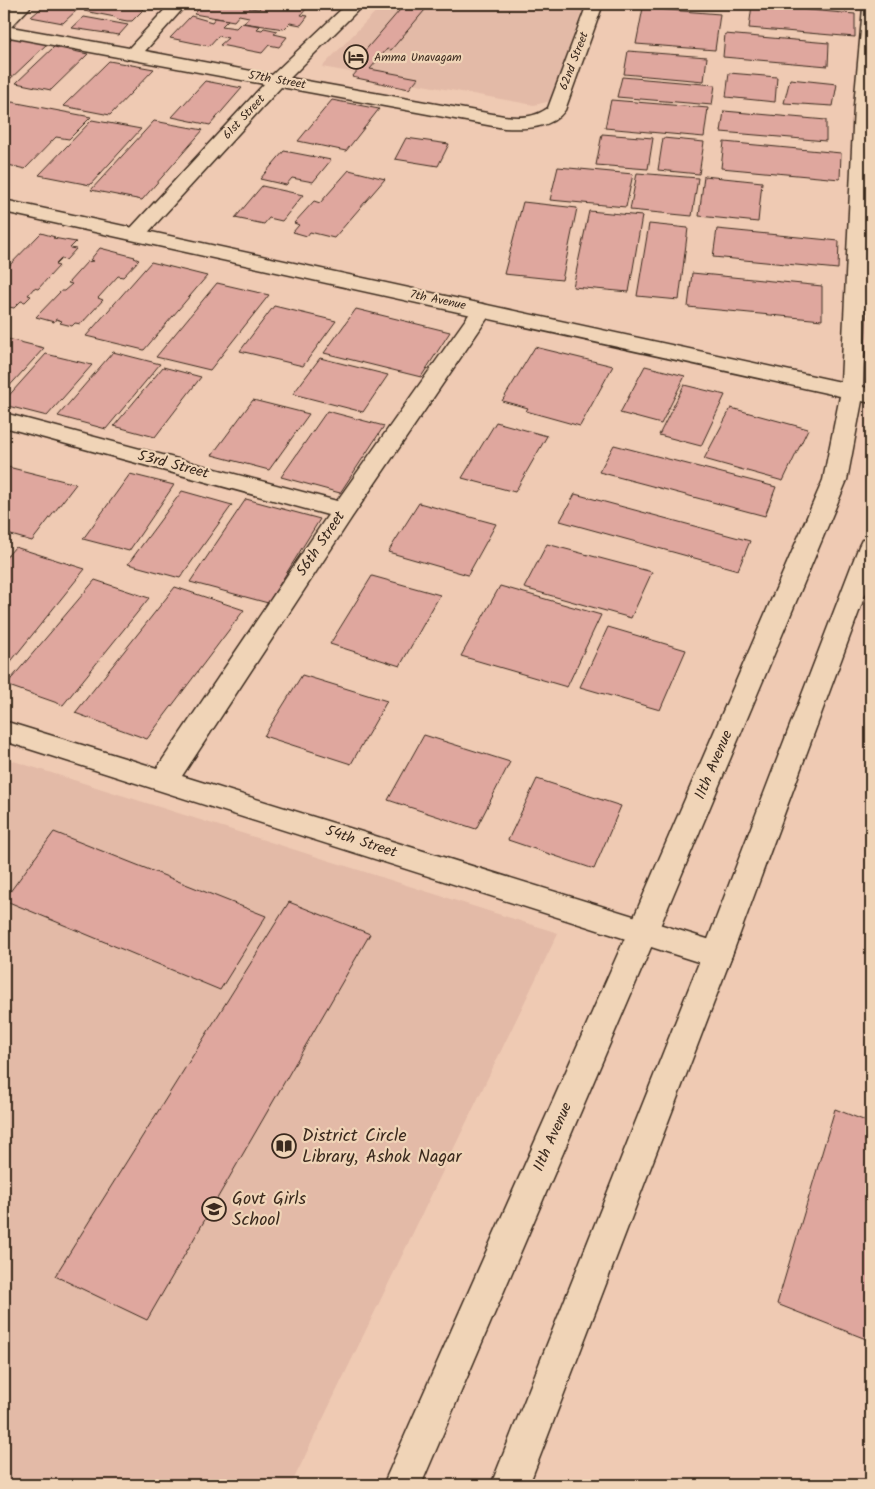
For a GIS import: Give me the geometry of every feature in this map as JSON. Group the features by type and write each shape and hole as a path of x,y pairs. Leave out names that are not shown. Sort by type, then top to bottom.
{"main road":[{"path":"4,24 25,4"},
{"path":"133,54 179,4"},
{"name":"61st Street","path":"136,234 277,80 356,4"},
{"name":"62nd Street","path":"549,116 556,110 595,4"},
{"name":"11th Avenue","path":"402,1485 643,931 835,480 862,394 867,106 871,8"},
{"name":"57th Street","path":"4,32 504,122 534,122 549,116"},
{"name":"7th Avenue","path":"4,206 862,394"},
{"name":"56th Street","path":"164,780 343,511 482,310"},
{"name":"53rd Street","path":"4,420 343,511"},
{"path":"510,1485 717,955 871,546"},
{"name":"54th Street","path":"4,730 717,955"}],"shaded area":[{"path":"383,4 547,4 582,10 551,101 534,105 322,67"},
{"name":"Govt Girls School","path":"4,758 558,933 291,1485 4,1485"}],"building":[{"path":"46,4 78,9 63,23 31,17"},
{"path":"59,4 90,4 84,8"},
{"path":"92,4 115,4 144,9 132,21 127,21 84,11"},
{"path":"199,4 253,4 249,8 259,9 264,4 283,4 307,8 301,15 308,16 301,25 290,23 284,29 244,23 249,17 239,15 234,21 194,14 199,9 194,8"},
{"path":"405,4 430,4 391,50 387,49 370,69 418,78 409,89 352,77 359,69 351,67"},
{"path":"551,4 586,4 583,10"},
{"path":"752,5 855,14 855,37 749,28"},
{"path":"643,8 720,14 715,50 636,44"},
{"path":"191,16 212,22 215,18 228,20 222,26 236,28 241,23 260,26 257,29 262,30 264,28 278,31 274,34 287,37 279,47 269,45 262,53 220,45 228,38 218,36 209,46 170,38"},
{"path":"84,17 128,25 119,35 72,28"},
{"path":"725,34 829,43 828,66 723,57"},
{"path":"14,36 49,42 7,82 4,81 4,46"},
{"path":"54,47 88,54 51,90 16,83"},
{"path":"628,51 707,57 704,81 624,74"},
{"path":"109,61 154,69 110,115 63,106"},
{"path":"729,73 777,77 775,102 726,97"},
{"path":"622,77 715,85 712,105 617,97"},
{"path":"790,79 837,84 833,106 784,103"},
{"path":"205,81 242,88 210,125 172,117"},
{"path":"332,100 379,109 346,151 298,141"},
{"path":"611,100 708,108 704,137 605,128"},
{"path":"12,102 91,117 69,139 56,137 25,169 4,164 4,109"},
{"path":"724,111 826,120 826,141 721,132"},
{"path":"92,120 141,129 90,185 39,175"},
{"path":"154,121 203,130 142,200 91,190"},
{"path":"602,134 653,138 648,169 596,165"},
{"path":"406,138 449,144 438,166 395,159"},
{"path":"663,138 704,142 699,174 658,170"},
{"path":"724,142 841,153 840,179 721,168"},
{"path":"284,151 331,160 313,182 292,178 286,185 260,179"},
{"path":"558,167 633,174 626,207 550,200"},
{"path":"349,170 385,179 334,238 310,232 307,236 293,232 299,225 294,223 314,201 320,203"},
{"path":"637,173 698,178 692,216 630,210"},
{"path":"704,176 762,182 758,222 699,216"},
{"path":"262,186 303,195 282,221 269,218 264,224 235,218"},
{"path":"523,202 577,208 562,280 504,274"},
{"path":"589,211 642,216 629,292 573,287"},
{"path":"649,224 688,228 679,300 637,296"},
{"path":"717,229 839,241 838,269 713,257"},
{"path":"41,233 55,237 53,238 76,242 70,248 76,249 66,260 61,259 55,265 59,266 38,289 34,288 28,295 31,296 25,302 21,301 14,308 4,306 4,271"},
{"path":"100,248 135,257 139,260 123,277 118,276 98,298 103,300 81,324 75,323 72,326 60,323 62,321 56,319 54,322 36,317 61,291 64,291 72,284 68,283 87,262 93,261 90,260"},
{"path":"151,262 207,276 144,350 86,336"},
{"path":"692,273 822,286 822,320 688,307"},
{"path":"217,283 269,295 210,370 156,357"},
{"path":"274,306 336,321 303,366 240,351"},
{"path":"356,309 450,332 421,377 324,353"},
{"path":"4,338 44,348 4,392"},
{"path":"535,347 613,366 580,426 526,411 528,408 502,401"},
{"path":"113,352 160,364 106,429 58,416"},
{"path":"46,354 92,365 47,416 4,405 4,401"},
{"path":"320,358 388,375 363,412 293,394"},
{"path":"645,366 685,376 661,424 620,413"},
{"path":"163,367 201,377 155,437 114,426"},
{"path":"684,385 725,395 701,446 659,435"},
{"path":"253,400 309,414 269,470 212,455"},
{"path":"731,408 808,429 783,481 704,459"},
{"path":"327,411 384,426 340,493 281,477"},
{"path":"496,422 547,436 515,492 462,478"},
{"path":"614,445 776,487 765,516 599,472"},
{"path":"4,466 76,484 32,541 4,533"},
{"path":"130,474 174,485 129,551 83,539"},
{"path":"182,491 232,505 180,578 128,564"},
{"path":"575,494 750,541 738,570 560,521"},
{"path":"246,499 320,519 268,603 190,582"},
{"path":"419,503 496,524 468,575 388,552"},
{"path":"547,544 652,572 631,618 524,588"},
{"path":"15,547 85,569 4,670 4,560"},
{"path":"372,576 440,595 400,666 330,644"},
{"path":"95,580 149,598 63,705 6,685"},
{"path":"500,586 601,615 567,687 461,656"},
{"path":"175,587 244,610 147,739 75,713"},
{"path":"608,627 686,650 660,710 580,687"},
{"path":"302,675 387,701 351,764 264,736"},
{"path":"424,735 510,762 476,829 388,800"},
{"path":"537,779 621,806 594,869 508,840"},
{"path":"54,832 266,916 220,990 4,900"},
{"path":"289,902 370,934 147,1320 55,1276"},
{"path":"835,1109 871,1123 871,1341 777,1304"}],"place":[{"name":"Amma Unavagam","path":"356,57"},
{"name":"District Circle Library, Ashok Nagar","path":"284,1146"},
{"name":"Govt Girls School","path":"214,1209"}]}
